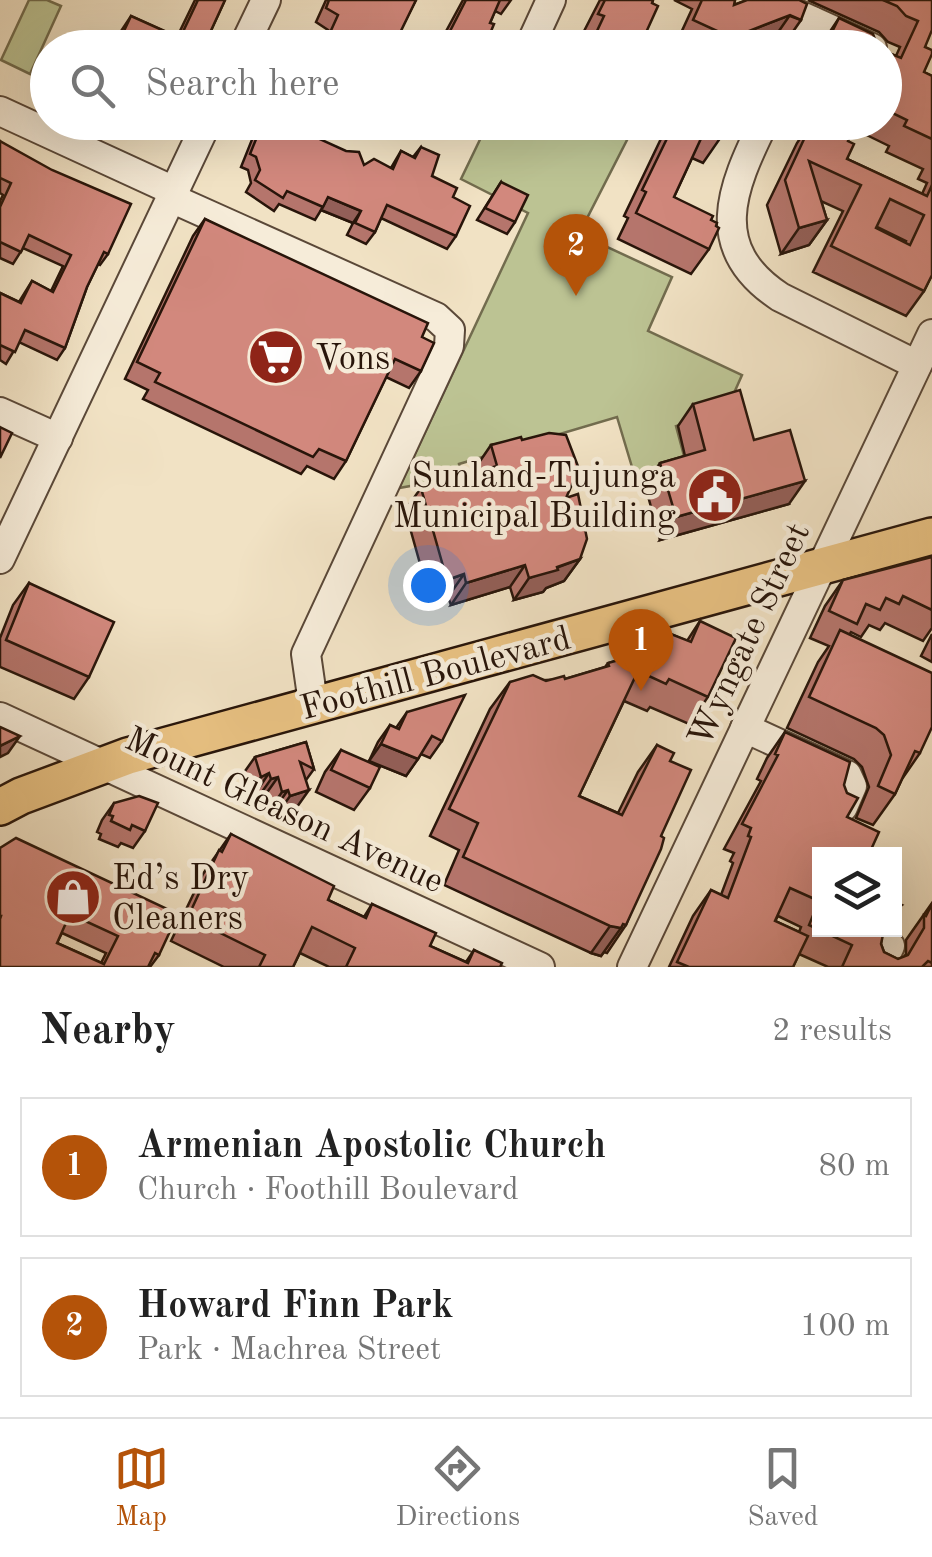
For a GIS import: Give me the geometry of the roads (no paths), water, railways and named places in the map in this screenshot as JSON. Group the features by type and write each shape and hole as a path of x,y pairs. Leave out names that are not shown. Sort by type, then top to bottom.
{"main road":[{"name":"Foothill Boulevard","path":"0,806 100,766 313,704 932,536"}],"street":[{"path":"252,30 266,0"},
{"path":"537,30 551,0"},
{"path":"766,0 833,30"},
{"path":"808,30 812,21"},
{"path":"0,111 30,126"},
{"path":"60,140 436,317 450,330 449,346 306,654 313,704"},
{"path":"0,559 199,140"},
{"path":"756,140 737,182 731,210 732,235 743,263 780,298 917,365"},
{"name":"Wyngate Street","path":"632,967 932,334"},
{"path":"0,412 58,438"},
{"name":"Mount Gleason Avenue","path":"0,718 540,967"},
{"path":"746,728 848,775 852,786 842,807"}],"place":[{"name":"Howard Finn Park","path":"576,296"},
{"name":"Vons","path":"276,357"},
{"name":"Sunland-Tujunga Municipal Building","path":"715,495"},
{"name":"Armenian Apostolic Church","path":"641,691"},
{"name":"Ed’s Dry Cleaners","path":"73,897"}]}
